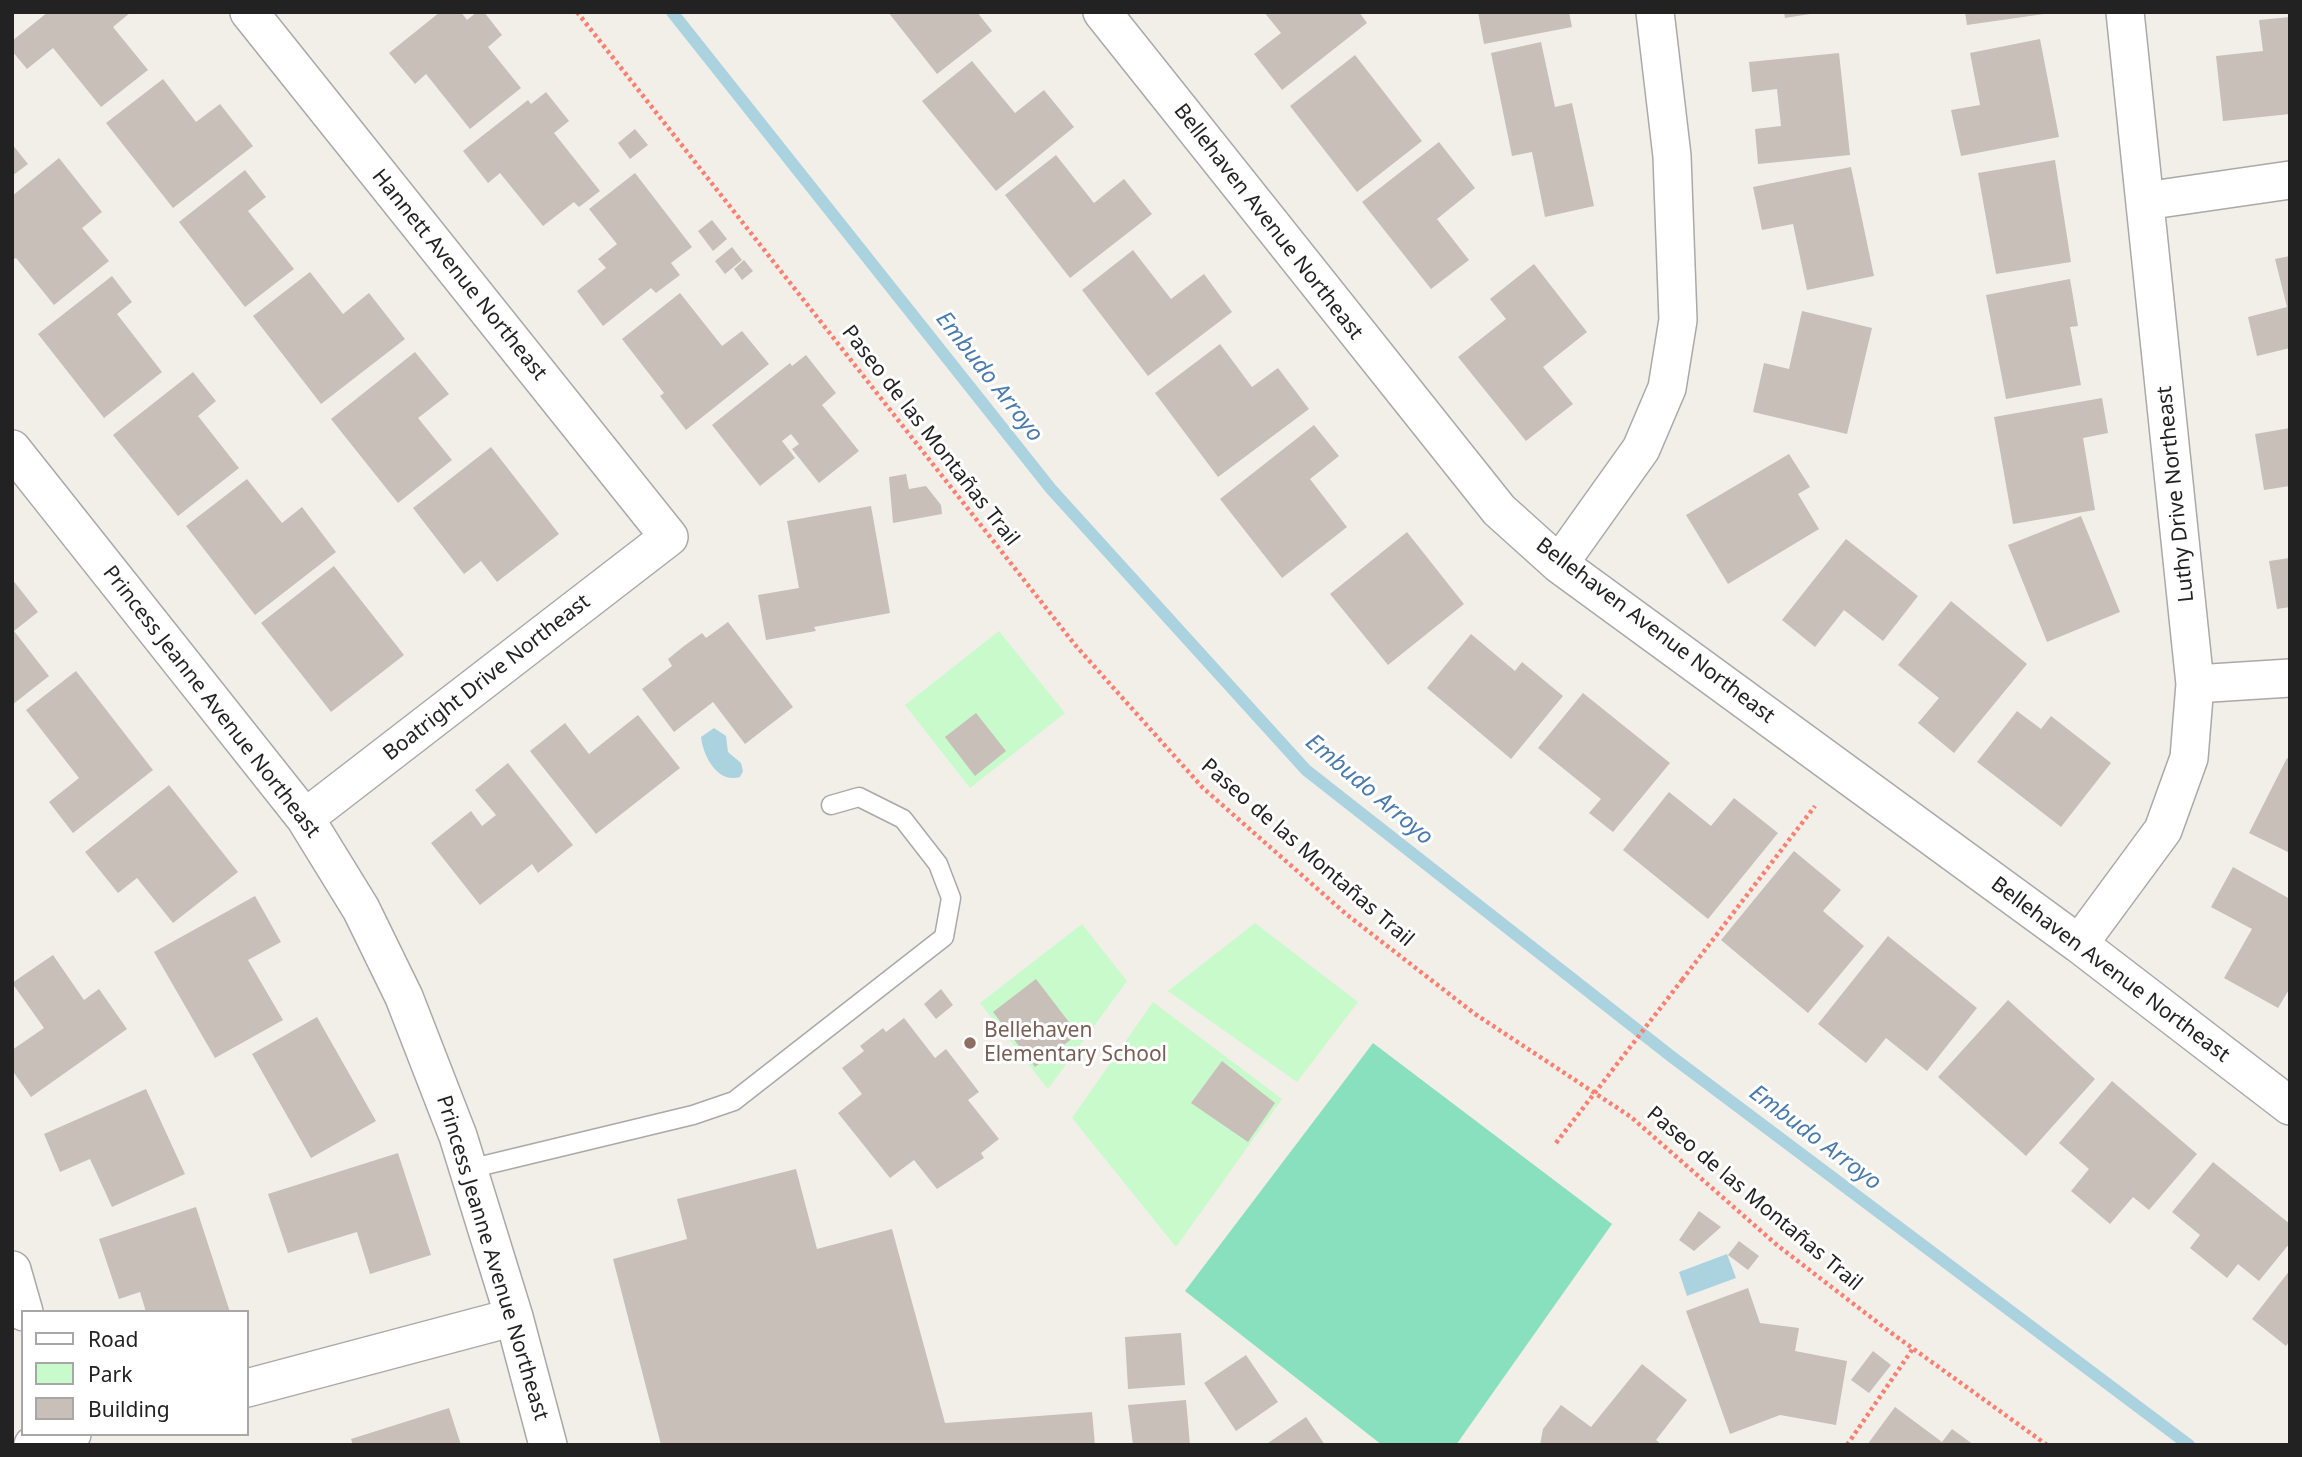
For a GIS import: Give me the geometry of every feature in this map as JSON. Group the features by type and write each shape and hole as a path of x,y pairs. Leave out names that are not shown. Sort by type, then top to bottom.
{"street":[{"name":"Hannett Avenue Northeast","path":"249,12 669,537"},
{"name":"Bellehaven Avenue Northeast","path":"1102,12 1452,455 1499,510 1559,564 2079,944 2290,1106"},
{"path":"1559,564 1641,449 1667,388 1678,320 1672,156 1656,12"},
{"name":"Luthy Drive Northeast","path":"2079,944 2163,830 2189,758 2195,684 2126,12"},
{"path":"2145,201 2290,180"},
{"name":"Princess Jeanne Avenue Northeast","path":"12,449 305,818 361,909 404,997 469,1169 514,1317 548,1445"},
{"name":"Boatright Drive Northeast","path":"305,818 669,537"},
{"path":"2195,684 2290,678"},
{"path":"12,1270 23,1310"},
{"path":"248,1388 514,1317"}],"lane":[{"path":"469,1169 693,1115 734,1101 944,937 951,898 938,864 903,819 859,797 831,804"}],"path":[{"name":"Paseo de las Montañas Trail","path":"577,12 1076,646 1203,788 1346,914 1475,1014 1631,1117 1777,1245 2047,1445"},
{"path":"1556,1143 1815,806"},
{"path":"1847,1445 1914,1347"}],"green space":[{"path":"999,631 1065,713 970,788 905,705"},
{"path":"1255,923 1358,1002 1297,1082 1168,991"},
{"path":"1082,924 1127,981 1048,1089 980,1003"},
{"path":"1153,1002 1282,1099 1176,1247 1072,1118"},
{"path":"1373,1043 1612,1224 1456,1445 1382,1445 1185,1291"}],"water":[{"path":"714,728 726,736 728,752 741,763 743,771 740,777 724,776 708,759 701,737"},
{"path":"1727,1254 1736,1278 1687,1296 1679,1272"}],"building":[{"path":"48,12 131,12 113,27 148,70 101,107 53,48 27,69 12,51 12,41"},
{"path":"440,12 461,12 467,20 477,12 484,12 502,35 488,47 521,88 470,129 426,74 415,84 389,53"},
{"path":"888,12 977,12 992,31 937,74"},
{"path":"1264,12 1359,12 1367,23 1282,90 1254,54 1281,33"},
{"path":"1478,12 1569,12 1572,27 1484,44"},
{"path":"1784,12 1810,12 1810,14 1785,18"},
{"path":"1965,12 2044,12 2044,14 1967,25"},
{"path":"2290,17 2290,114 2223,121 2216,56 2263,51 2259,20"},
{"path":"2040,39 2059,137 1961,156 1951,110 1980,105 1970,53"},
{"path":"1541,42 1555,107 1572,103 1594,206 1545,217 1532,152 1512,156 1491,53"},
{"path":"1839,53 1850,155 1758,164 1755,129 1781,126 1777,89 1752,92 1749,62"},
{"path":"1355,55 1422,141 1357,192 1290,106"},
{"path":"972,61 1015,113 1044,90 1074,127 996,191 922,101"},
{"path":"163,79 196,122 220,104 253,146 173,208 106,123"},
{"path":"546,92 569,121 554,133 600,191 579,207 574,202 543,226 500,173 488,183 463,151 528,100 531,104"},
{"path":"635,129 648,145 630,159 618,143"},
{"path":"1439,142 1475,188 1437,219 1469,260 1431,289 1362,202"},
{"path":"12,144 28,164 12,176"},
{"path":"1056,155 1094,203 1124,179 1152,214 1070,278 1005,195"},
{"path":"59,158 102,212 82,228 109,261 54,305 16,258 12,260 12,196"},
{"path":"2055,160 2071,262 1996,274 1978,173"},
{"path":"1851,167 1874,276 1807,290 1793,224 1762,230 1753,187"},
{"path":"245,170 266,197 248,211 294,269 245,307 179,222"},
{"path":"635,173 692,247 671,263 680,275 656,293 651,288 603,326 577,291 606,268 598,259 617,244 589,209"},
{"path":"712,220 727,239 713,251 698,231"},
{"path":"732,247 742,260 725,274 715,261"},
{"path":"1133,250 1171,299 1204,274 1232,312 1148,376 1082,290"},
{"path":"2290,256 2290,348 2257,356 2248,317 2287,307 2275,259"},
{"path":"744,260 753,271 742,280 734,269"},
{"path":"1534,264 1587,332 1543,367 1573,404 1526,441 1458,357 1506,319 1490,299"},
{"path":"310,272 343,314 369,293 405,339 321,404 253,316"},
{"path":"112,276 132,302 117,314 162,372 104,418 38,334"},
{"path":"2070,279 2078,326 2070,327 2081,385 2006,399 1986,295"},
{"path":"680,293 722,346 742,331 769,364 686,430 660,396 664,393 622,339"},
{"path":"1802,311 1872,328 1847,434 1753,412 1764,363 1789,369"},
{"path":"1220,344 1252,387 1278,368 1309,409 1218,477 1155,393"},
{"path":"415,352 449,394 418,418 452,460 398,503 331,419"},
{"path":"806,355 836,393 822,405 859,451 819,483 792,449 799,444 791,434 782,441 795,458 760,486 712,425 790,363 792,366"},
{"path":"193,372 216,401 198,416 239,468 178,516 113,435"},
{"path":"2102,398 2108,433 2083,438 2095,510 2013,524 1994,417"},
{"path":"1314,425 1339,456 1310,479 1347,527 1282,578 1220,499"},
{"path":"2290,428 2290,486 2264,490 2255,434"},
{"path":"491,447 559,534 497,582 481,561 464,574 413,508"},
{"path":"1789,454 1810,487 1798,494 1819,529 1728,584 1686,515"},
{"path":"906,474 909,489 926,486 941,505 942,514 893,523 889,477"},
{"path":"247,479 282,523 302,507 336,552 255,615 186,526"},
{"path":"871,506 890,613 814,627 816,631 766,640 758,595 799,588 787,521"},
{"path":"2081,516 2120,612 2047,642 2008,545"},
{"path":"1407,532 1464,604 1388,665 1330,594"},
{"path":"1846,539 1918,596 1883,641 1844,610 1815,647 1782,620"},
{"path":"2290,558 2290,607 2277,609 2269,561"},
{"path":"334,566 404,655 331,712 261,623"},
{"path":"12,579 38,612 14,631 49,676 12,705"},
{"path":"1951,601 2027,664 1954,753 1918,723 1939,698 1898,665"},
{"path":"728,622 793,707 745,744 713,702 674,732 642,689 672,666 668,659 684,646 702,633 706,638"},
{"path":"1471,634 1515,671 1522,662 1563,696 1511,759 1427,688"},
{"path":"76,671 153,770 73,833 49,802 79,778 26,710"},
{"path":"1583,693 1670,763 1613,832 1589,813 1601,799 1538,748"},
{"path":"2017,711 2041,729 2051,716 2111,763 2061,827 1977,762"},
{"path":"976,713 1006,751 975,776 945,737"},
{"path":"638,715 680,768 596,834 530,751 565,723 589,754"},
{"path":"2287,758 2290,759 2290,853 2249,833"},
{"path":"508,763 573,845 538,873 532,864 480,905 431,843 471,811 482,826 496,815 475,790"},
{"path":"169,785 238,872 173,923 137,878 118,893 85,852"},
{"path":"1669,792 1711,826 1734,798 1778,833 1708,919 1623,850"},
{"path":"1794,851 1841,890 1823,911 1864,946 1808,1013 1721,940"},
{"path":"2233,867 2290,899 2290,988 2278,1008 2224,978 2252,929 2211,907"},
{"path":"255,896 281,942 248,960 283,1020 215,1058 154,952"},
{"path":"1888,936 1977,1008 1927,1071 1886,1038 1866,1063 1818,1024"},
{"path":"53,955 84,1000 99,989 127,1029 31,1097 12,1070 12,1050 44,1028 12,983"},
{"path":"1036,979 1078,1034 1035,1067 993,1012"},
{"path":"941,989 953,1005 936,1019 924,1004"},
{"path":"2008,1000 2095,1079 2026,1156 1938,1077"},
{"path":"317,1017 376,1121 311,1158 252,1054"},
{"path":"904,1018 935,1058 946,1049 979,1092 968,1100 999,1139 981,1153 984,1158 937,1189 914,1160 890,1178 838,1113 862,1094 842,1068 864,1051 860,1046 883,1028 886,1032"},
{"path":"1222,1061 1275,1103 1248,1142 1191,1103"},
{"path":"2112,1081 2197,1154 2149,1210 2133,1197 2110,1224 2071,1191 2089,1169 2059,1143"},
{"path":"146,1089 185,1174 112,1207 90,1159 60,1172 44,1134"},
{"path":"398,1153 431,1255 370,1274 357,1232 288,1253 268,1194"},
{"path":"2213,1162 2290,1224 2290,1243 2259,1281 2238,1264 2227,1278 2190,1248 2200,1235 2172,1212"},
{"path":"796,1169 817,1249 892,1229 945,1423 1092,1412 1095,1445 661,1445 613,1259 687,1239 677,1199"},
{"path":"196,1207 229,1310 145,1310 140,1292 119,1299 99,1239"},
{"path":"1699,1211 1721,1227 1694,1251 1679,1240"},
{"path":"1739,1241 1759,1256 1748,1270 1728,1255"},
{"path":"2290,1270 2290,1341 2286,1346 2252,1319"},
{"path":"1748,1288 1760,1323 1799,1328 1795,1351 1847,1361 1836,1425 1780,1415 1730,1434 1686,1311"},
{"path":"1181,1333 1185,1385 1128,1389 1125,1337"},
{"path":"1873,1351 1891,1365 1869,1393 1851,1380"},
{"path":"1246,1355 1278,1402 1236,1431 1204,1383"},
{"path":"1642,1364 1687,1400 1656,1440 1662,1445 1540,1445 1543,1429 1561,1405 1591,1427"},
{"path":"1186,1400 1190,1445 1133,1445 1128,1405"},
{"path":"1895,1407 1942,1442 1952,1429 1974,1445 1867,1445"},
{"path":"449,1408 461,1445 353,1445 351,1439"},
{"path":"1306,1417 1325,1445 1265,1445"}],"waterway":[{"name":"Embudo Arroyo","path":"672,12 1051,489 1306,770 1672,1057 2189,1445"}],"place":[{"name":"Bellehaven Elementary School","path":"970,1043"}]}
